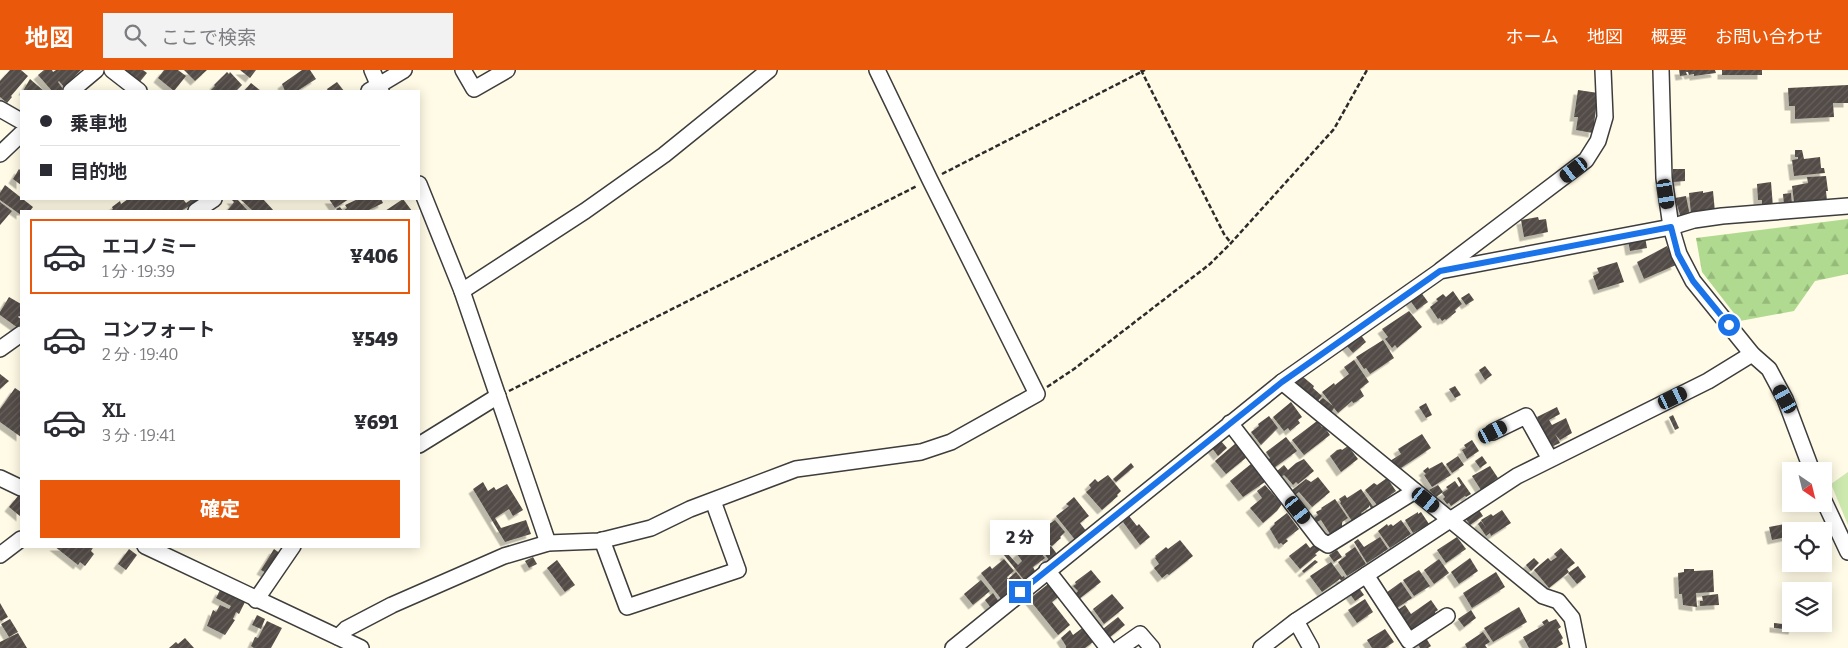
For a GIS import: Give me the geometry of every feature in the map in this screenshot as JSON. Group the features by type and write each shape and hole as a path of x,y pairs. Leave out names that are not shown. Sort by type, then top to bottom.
{"street":[{"path":"72,90 96,70"},
{"path":"112,70 138,90"},
{"path":"372,70 376,89 404,70"},
{"path":"463,70 474,89 507,70"},
{"path":"462,291 585,211 664,156 769,70"},
{"path":"338,637 346,629 392,605 504,556 548,543 602,540 651,528 713,501 796,469 922,452 951,442 1037,394 877,70"},
{"path":"953,648 1282,382 1440,271 1586,160 1598,141 1604,116 1603,70"},
{"path":"1661,70 1664,178 1671,227 1678,254 1693,281 1752,354 1769,369 1785,399 1809,462"},
{"path":"0,108 20,120"},
{"path":"0,154 20,135"},
{"path":"420,186 462,291 548,543"},
{"path":"198,210 212,200"},
{"path":"1440,271 1671,227 1694,220 1848,206"},
{"path":"0,348 20,335"},
{"path":"1261,648 1296,621 1517,476 1708,381 1752,354"},
{"path":"1282,382 1543,596 1558,601 1572,618 1578,648"},
{"path":"420,444 498,396"},
{"path":"1493,432 1526,416 1550,459"},
{"path":"1230,423 1320,540 1328,546 1414,491"},
{"path":"0,478 20,488"},
{"path":"602,540 627,607 738,570 713,501"},
{"path":"1829,512 1848,552"},
{"path":"0,555 20,540"},
{"path":"149,548 361,648"},
{"path":"256,600 292,548"},
{"path":"1048,570 1108,648"},
{"path":"1366,575 1409,641 1447,616"},
{"path":"1296,621 1311,648"},
{"path":"1120,648 1140,634 1152,648"}],"path":[{"path":"1037,394 1074,369 1210,264 1334,129 1367,70"},
{"path":"498,396 930,180 1142,71 1224,234 1231,243"}],"green space":[{"path":"1848,219 1848,274 1815,281 1794,311 1740,321 1702,272 1696,238"},
{"path":"1848,472 1848,525 1832,486 1832,483"}],"building":[{"path":"10,70 21,70 28,76 7,103 0,97 0,81"},
{"path":"44,70 52,70 53,72 56,70 81,70 64,87 58,82 63,89 62,90 51,90 38,75"},
{"path":"123,70 143,70 147,73 138,84"},
{"path":"164,70 178,70 186,76 175,90 158,78"},
{"path":"184,70 207,70 195,81"},
{"path":"240,70 256,70 250,78"},
{"path":"302,70 310,70 316,79 299,90 285,90 282,84"},
{"path":"1679,70 1715,70 1716,73 1694,76 1694,74 1689,75 1686,72 1687,75 1680,76"},
{"path":"1722,70 1762,70 1762,75 1722,75"},
{"path":"227,72 229,74 230,72 242,85 237,90 211,90"},
{"path":"30,79 43,90 24,90"},
{"path":"337,82 343,90 328,90"},
{"path":"251,83 260,90 245,90"},
{"path":"1848,85 1848,103 1833,103 1834,117 1795,119 1795,106 1789,106 1788,88"},
{"path":"1578,90 1598,93 1593,133 1576,130 1578,117 1574,117"},
{"path":"1795,150 1802,150 1804,159 1820,157 1821,168 1824,168 1825,173 1794,176 1792,160 1798,159 1798,157 1795,157"},
{"path":"19,169 20,184 13,179"},
{"path":"1673,169 1685,169 1685,181 1673,182"},
{"path":"1826,176 1827,201 1797,204 1797,202 1794,202 1792,186 1808,183 1807,177"},
{"path":"1771,182 1773,207 1762,208 1762,200 1758,200 1757,184"},
{"path":"5,185 20,197 20,200 24,200 33,207 31,210 20,210 20,214 0,200 0,193"},
{"path":"1703,191 1703,193 1713,191 1715,212 1691,214 1689,193"},
{"path":"1791,193 1792,205 1784,205 1783,194"},
{"path":"1686,196 1690,216 1681,218 1675,198"},
{"path":"127,200 184,200 186,203 190,200 198,200 183,210 112,210 112,207 120,201 121,204"},
{"path":"232,200 238,200 247,210 228,210 234,202"},
{"path":"241,200 264,200 273,210 252,210"},
{"path":"330,200 347,200 335,208"},
{"path":"356,200 382,200 383,203 369,210 344,210 347,208 345,205"},
{"path":"404,200 411,210 386,210"},
{"path":"0,202 12,211 0,225"},
{"path":"1538,217 1539,220 1546,219 1548,232 1524,237 1521,220"},
{"path":"1645,237 1647,248 1630,251 1628,240"},
{"path":"1667,246 1676,265 1644,279 1637,262"},
{"path":"1617,262 1624,282 1598,290 1593,276 1599,273 1597,268"},
{"path":"1420,291 1428,302 1417,310 1409,299"},
{"path":"1453,291 1462,304 1455,310 1456,312 1442,321 1440,318 1438,319 1430,307 1443,294 1446,297"},
{"path":"1469,293 1474,300 1466,305 1461,298"},
{"path":"9,297 20,303 20,316 18,317 20,318 20,325 18,328 0,315"},
{"path":"1409,311 1422,327 1397,348 1395,345 1392,348 1385,339 1388,337 1382,329"},
{"path":"1360,334 1366,342 1353,353 1346,345"},
{"path":"1383,340 1394,358 1370,374 1356,357"},
{"path":"1354,360 1369,382 1360,389 1364,396 1356,402 1353,403 1352,401 1338,413 1334,408 1331,413 1318,402 1323,398 1333,406 1322,392 1349,374 1344,367"},
{"path":"1485,366 1492,375 1485,380 1479,370"},
{"path":"0,374 9,381 0,389"},
{"path":"1302,376 1322,396 1317,402 1295,385"},
{"path":"1455,386 1461,395 1455,398 1449,389"},
{"path":"15,388 20,391 20,436 0,422 0,409"},
{"path":"1291,402 1302,417 1298,420 1300,423 1290,431 1288,428 1284,431 1273,417"},
{"path":"1426,403 1432,415 1426,418 1419,407"},
{"path":"1557,407 1560,414 1549,420 1552,425 1566,418 1572,433 1560,440 1555,434 1560,443 1551,447 1537,417"},
{"path":"1673,415 1679,428 1675,430 1669,417"},
{"path":"1269,416 1278,428 1261,445 1251,432"},
{"path":"1317,421 1322,427 1324,426 1330,435 1304,455 1292,440"},
{"path":"1422,434 1431,448 1401,468 1390,461 1401,454 1398,449"},
{"path":"1286,437 1297,451 1274,468 1268,460 1270,458 1266,452"},
{"path":"1472,440 1479,451 1467,459 1462,450 1466,448 1464,445"},
{"path":"1221,441 1227,448 1218,456 1212,448"},
{"path":"1236,443 1247,457 1226,474 1215,461"},
{"path":"1348,446 1358,459 1341,472 1330,456 1337,450 1342,450"},
{"path":"1458,456 1464,465 1452,473 1446,464"},
{"path":"1482,456 1487,463 1480,468 1475,461"},
{"path":"1304,459 1314,471 1298,484 1296,482 1293,485 1284,475 1281,477 1276,472 1284,465 1288,470"},
{"path":"1442,462 1451,475 1432,487 1423,471"},
{"path":"1131,463 1134,467 1116,482 1113,479"},
{"path":"1251,464 1265,482 1243,497 1230,481"},
{"path":"1490,466 1498,478 1481,490 1472,476"},
{"path":"1108,475 1121,491 1102,510 1086,492 1091,488 1089,485 1095,479 1098,482"},
{"path":"1318,477 1330,492 1312,507 1299,492 1295,495 1291,491 1306,479 1311,482"},
{"path":"1459,477 1471,494 1451,506 1443,499 1445,497 1442,493 1448,489 1446,487 1455,481 1459,487 1461,485 1457,478"},
{"path":"1387,478 1396,491 1377,505 1365,490 1374,483 1377,485"},
{"path":"483,482 488,491 494,487 496,490 507,484 523,510 513,516 509,509 495,518 501,528 526,520 531,534 505,542 473,489"},
{"path":"1265,485 1282,504 1263,523 1250,508 1262,498 1257,491"},
{"path":"1438,485 1443,492 1436,497 1429,490"},
{"path":"1361,489 1374,508 1372,510 1369,505 1362,514 1352,521 1339,499 1345,495 1347,498"},
{"path":"18,496 20,497 20,516 9,507"},
{"path":"1074,497 1089,516 1080,523 1087,532 1076,541 1056,516 1069,506 1066,504"},
{"path":"1335,499 1348,518 1342,522 1342,527 1330,534 1321,520 1317,522 1314,518 1318,515 1316,512"},
{"path":"1477,507 1483,516 1470,525 1464,516"},
{"path":"1502,510 1511,523 1491,536 1490,533 1486,536 1478,524 1481,521 1486,528 1481,520 1491,514 1493,516"},
{"path":"1418,512 1418,514 1421,512 1429,524 1413,533 1405,520"},
{"path":"1287,513 1299,529 1286,539 1288,541 1283,545 1279,544 1270,529 1274,523"},
{"path":"1129,516 1150,537 1140,545 1123,522"},
{"path":"1055,520 1065,532 1052,546 1048,547 1042,540 1045,537 1039,531"},
{"path":"1401,520 1411,534 1390,548 1378,531 1387,524 1388,526 1391,524 1393,526"},
{"path":"1782,524 1782,538 1772,540 1769,527"},
{"path":"1380,537 1388,549 1367,563 1354,542 1358,539 1364,547"},
{"path":"1457,537 1466,549 1446,563 1437,550"},
{"path":"1026,540 1035,550 1037,548 1045,558 1033,567 1035,571 1024,580 1004,555 1007,553 1018,565 1022,561 1017,554 1023,549 1020,545"},
{"path":"1180,540 1193,556 1169,575 1167,574 1162,578 1154,568 1159,564 1155,556 1166,547 1168,549"},
{"path":"1306,543 1310,548 1315,544 1320,550 1315,554 1317,555 1300,569 1289,556"},
{"path":"1051,546 1057,554 1049,560 1043,552"},
{"path":"1355,547 1366,564 1347,576 1338,562"},
{"path":"57,548 93,548 91,551 94,554 85,566 80,562 78,565"},
{"path":"1561,548 1575,563 1567,569 1569,572 1549,588 1534,570 1548,558 1551,561 1557,557 1554,554"},
{"path":"129,549 137,555 126,570 118,564"},
{"path":"274,549 281,554 268,574 261,570"},
{"path":"1337,550 1342,557 1334,562 1329,555"},
{"path":"533,557 537,564 529,568 525,561"},
{"path":"1470,558 1478,571 1459,584 1451,572"},
{"path":"1534,558 1539,563 1531,571 1526,565"},
{"path":"1004,559 1014,571 1007,577 1008,579 1016,572 1024,582 1002,600 981,573 990,566 992,569"},
{"path":"1439,559 1449,573 1434,584 1424,570"},
{"path":"557,560 575,585 565,592 547,568"},
{"path":"1315,560 1318,562 1304,573 1302,571"},
{"path":"1331,562 1342,577 1344,576 1345,578 1341,581 1340,579 1322,592 1310,576"},
{"path":"1578,566 1586,577 1577,584 1568,573"},
{"path":"1684,569 1694,569 1694,571 1713,570 1714,592 1696,593 1697,607 1683,605 1682,594 1679,594 1678,573 1684,572"},
{"path":"1091,570 1101,582 1079,599 1075,594 1078,591 1073,586 1076,584 1075,582"},
{"path":"1419,570 1430,586 1414,596 1403,580"},
{"path":"1496,572 1505,587 1472,608 1463,593"},
{"path":"981,580 990,591 973,605 964,594"},
{"path":"1052,581 1062,594 1052,602 1070,625 1058,635 1029,599"},
{"path":"1401,582 1412,598 1397,608 1386,593"},
{"path":"1359,588 1364,595 1355,601 1350,594"},
{"path":"220,590 245,602 239,614 236,612 233,619 235,620 225,635 207,626 213,610 216,612 220,605 229,609 231,606 216,598"},
{"path":"993,593 999,602 991,608 985,600"},
{"path":"1112,594 1124,608 1104,624 1093,609"},
{"path":"1718,594 1719,605 1700,606 1700,601 1703,601 1702,596"},
{"path":"1365,599 1373,612 1357,623 1348,610"},
{"path":"1431,600 1438,610 1435,612 1436,615 1413,630 1408,628 1396,611 1405,605 1411,614"},
{"path":"0,603 8,617 1,621 0,620"},
{"path":"1519,607 1527,622 1493,642 1484,628"},
{"path":"1471,610 1476,618 1464,627 1458,619"},
{"path":"257,615 265,619 261,629 252,625"},
{"path":"1118,617 1125,625 1110,637 1103,629"},
{"path":"10,619 18,632 9,637 1,624"},
{"path":"1547,619 1549,622 1556,619 1561,627 1558,629 1563,638 1561,640 1563,644 1556,648 1529,648 1523,637 1544,625 1542,622"},
{"path":"267,621 282,628 271,648 254,648 251,646 255,637 258,638"},
{"path":"1774,623 1782,624 1782,629 1774,628"},
{"path":"1085,626 1096,640 1085,648 1066,648 1061,638 1070,630 1073,635"},
{"path":"1385,629 1394,642 1385,648 1372,648 1367,640"},
{"path":"1483,632 1490,642 1485,645 1487,648 1467,648 1465,644"},
{"path":"18,633 27,648 0,648 0,642"},
{"path":"185,638 194,648 169,648 176,642 178,644"},
{"path":"1426,638 1431,646 1420,648 1418,644"}],"route":[{"path":"1020,592 1282,382 1440,271 1461,269 1671,227 1678,254 1693,281 1729,325"}]}
